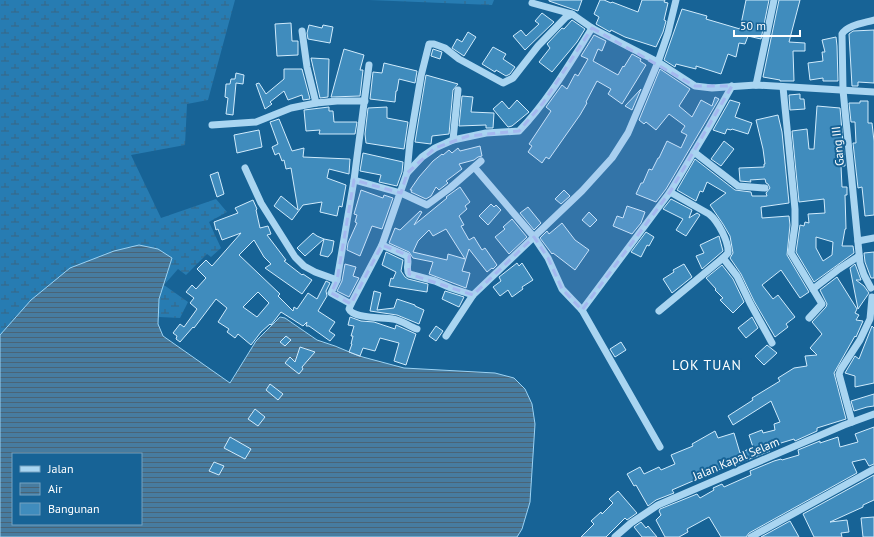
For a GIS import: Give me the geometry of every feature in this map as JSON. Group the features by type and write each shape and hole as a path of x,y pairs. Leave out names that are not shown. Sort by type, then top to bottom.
{"street":[{"path":"446,336 473,295 582,191 612,158 628,133 658,62 668,33 676,0"},
{"path":"756,85 774,0"},
{"path":"532,3 572,14 592,28 658,62 695,86 712,88 756,85 874,92"},
{"path":"416,329 396,319 369,317 351,312 349,309 382,245 401,193 407,173 410,141 421,76 430,44 445,48 459,59 503,84 513,78 538,46 566,17 572,14"},
{"name":"Gang III","path":"871,288 864,276 859,256 843,90 842,34 844,30 874,20"},
{"path":"407,173 422,157 435,148 453,140 486,133 519,131 543,103 592,28"},
{"path":"302,31 307,67 316,103"},
{"path":"351,304 331,293 336,280 354,180 369,65"},
{"path":"582,310 670,192 732,86"},
{"path":"783,87 795,209 795,225 791,253 822,304 809,318"},
{"path":"453,140 458,90"},
{"path":"212,125 256,122 291,108 316,103 338,100 365,101"},
{"path":"694,152 738,186 765,188"},
{"path":"354,180 401,193 427,206 475,168 481,161"},
{"path":"245,168 261,203 295,257 304,266 336,280"},
{"path":"475,168 534,237 548,258 562,290 582,310 660,447"},
{"path":"659,311 727,255 728,250 722,233 714,218 670,192"},
{"path":"858,241 874,238"},
{"path":"382,245 407,256 407,271 409,274 435,280 451,288 473,295"},
{"path":"813,289 859,256"},
{"path":"723,258 737,276 772,343"},
{"path":"852,422 840,379 840,372 872,318 872,297"},
{"name":"Jalan Kapal Selam","path":"615,537 631,523 658,505 874,414"},
{"path":"751,537 874,470"}],"highlighted area":[{"path":"592,28 695,86 732,86 670,192 582,310 562,289 548,258 534,237 473,295 409,274 409,256 382,245 351,304 331,293 337,280 354,180 401,193 407,173 435,148 468,136 519,131 543,103"}],"green space":[{"path":"0,0 235,0 208,100 187,104 185,145 131,155 161,218 216,199 227,212 209,222 221,248 211,257 207,254 186,275 178,269 164,285 188,302 180,318 140,316 14,453 12,453 12,456 0,477"},
{"path":"369,0 494,0 492,5"}],"water":[{"path":"139,245 158,249 172,258 159,299 158,324 163,336 230,383 256,341 280,317 285,318 317,340 359,356 404,368 495,373 514,378 525,389 532,404 535,424 530,502 522,529 517,537 0,537 0,335 31,300 70,268 114,251"}],"building":[{"path":"549,0 582,0 578,11"},
{"path":"600,0 612,2 638,12 642,0 665,0 664,2 668,3 664,20 666,21 656,47 625,37 611,30 610,32 596,24 599,17 594,14"},
{"path":"746,0 769,0 761,39 748,36 745,44 739,43 736,57 728,54 721,74 696,66 696,69 676,64 675,67 664,60 682,9 707,16 706,19 740,29"},
{"path":"779,0 800,0 789,42 805,43 805,51 793,51 794,81 780,81 763,77"},
{"path":"542,13 554,22 525,50 513,36 521,30 526,36 539,24 535,21"},
{"path":"572,20 585,29 577,42 552,72 539,62 550,48 547,44"},
{"path":"291,23 292,41 298,41 298,55 277,56 275,24"},
{"path":"309,25 322,28 323,25 333,27 330,43 308,39 307,33"},
{"path":"874,30 874,83 858,82 858,86 852,86 849,34 853,31"},
{"path":"468,32 476,37 464,56 452,48 457,39 462,42"},
{"path":"594,35 606,41 602,51 598,49 593,61 618,75 632,54 641,59 640,61 646,65 622,104 608,94 611,89 597,81 580,115 549,159 546,157 542,163 528,152 532,146 529,144 551,111 546,107 562,85 567,89 575,74 578,76 588,59 581,56"},
{"path":"836,37 838,81 823,81 823,78 810,80 808,63 823,61 822,52 825,52 822,40"},
{"path":"493,47 506,54 503,59 515,67 510,74 506,76 496,70 495,72 482,64"},
{"path":"344,49 364,55 360,70 363,70 360,96 331,97"},
{"path":"433,49 442,52 440,59 431,56"},
{"path":"311,58 329,59 328,97 320,98"},
{"path":"384,63 417,71 415,83 399,79 395,102 370,99 373,72 382,73"},
{"path":"284,69 302,69 310,99 303,100 302,95 288,100 284,91 270,102 272,104 265,109 256,84 259,83 266,94 284,79"},
{"path":"660,69 690,89 679,106 692,117 701,100 712,106 715,97 719,99 666,189 656,202 636,194 641,183 643,183 649,169 652,170 667,141 681,148 687,135 681,132 685,126 669,114 656,130 646,122 644,124 639,120"},
{"path":"236,73 244,75 243,84 236,83 233,115 226,114 228,98 225,97 226,84 230,84 231,79 235,79"},
{"path":"426,75 458,84 453,90 449,134 432,136 431,144 415,142"},
{"path":"641,89 632,110 625,106"},
{"path":"800,94 800,99 804,99 805,109 790,110 789,95"},
{"path":"462,96 473,97 471,112 494,113 493,128 486,128 486,125 459,126"},
{"path":"517,100 529,112 512,126 508,127 493,109 502,101 509,109"},
{"path":"730,100 740,103 735,117 752,123 748,134 732,129 727,129 725,134 713,130"},
{"path":"860,101 868,101 868,123 872,123 874,141 874,215 865,216 862,187 858,188 853,143 856,143 855,122 851,122 849,103 860,103"},
{"path":"817,106 840,108 845,166 841,166 842,187 847,187 847,195 845,195 846,229 842,246 853,246 854,253 814,282 796,252 800,225 804,226 805,222 809,223 808,214 825,213 824,199 799,202 792,131 807,129 809,149 814,149","holes":["816,237 833,242 832,255 823,261 816,248"]},
{"path":"329,107 329,111 333,111 334,122 357,122 355,134 319,134 320,130 306,131 304,110"},
{"path":"387,107 387,118 408,122 404,149 366,143 365,134 368,108"},
{"path":"778,115 782,132 789,203 761,207 762,218 789,216 790,225 787,255 809,292 800,298 781,270 762,285 773,299 778,295 795,317 786,324 788,327 775,337 754,301 741,274 730,258 733,253 730,236 710,205 726,193 707,182 703,192 700,191 696,201 677,190 695,159 735,190 751,192 752,196 767,196 766,193 770,188 765,179 750,180 751,182 740,181 739,168 764,167 763,149 756,120"},
{"path":"279,119 292,151 304,148 303,157 350,159 349,174 329,169 327,178 346,185 342,207 339,206 337,216 320,212 322,202 303,205 292,220 274,206 281,196 298,210 291,168 286,169 284,160 282,161 279,153 275,155 272,147 278,144 270,122"},
{"path":"259,130 262,147 237,153 234,135"},
{"path":"724,141 734,149 721,166 711,159"},
{"path":"480,146 482,156 459,164 462,169 446,181 448,183 439,190 436,187 431,196 426,199 411,192 412,190 410,190 419,177 433,161 442,154 443,155 449,150 452,153 458,148 460,151"},
{"path":"363,153 403,162 402,172 397,186 379,182 381,175 360,171"},
{"path":"218,172 224,194 217,197 210,175"},
{"path":"460,187 470,202 465,206 467,209 459,216 464,225 461,226 469,240 474,237 482,250 485,248 497,265 487,272 469,249 462,271 470,273 466,288 429,274 433,262 413,258 409,252 389,243 395,228 400,230 420,211 422,212 414,225 447,198 446,197","holes":["446,229 465,259 448,254 447,260 413,252 418,241 429,230 433,236"]},
{"path":"361,190 383,198 384,195 393,198 382,229 372,226 360,256 347,250 348,243 357,223 355,222 357,215 354,214"},
{"path":"564,190 570,196 561,204 555,199"},
{"path":"671,199 692,210 689,218 697,213 700,215 686,236 676,230 683,219 663,209"},
{"path":"253,200 257,209 260,228 268,226 271,234 267,235 286,260 284,261 302,275 303,274 312,280 302,294 265,268 271,264 264,257 254,240 239,255 280,294 278,296 293,311 294,307 297,309 308,293 317,299 326,281 330,283 326,291 327,296 318,311 335,322 329,331 335,335 330,341 309,326 306,326 307,322 303,326 281,312 271,325 270,324 261,332 251,345 238,334 235,338 227,332 229,329 218,322 227,308 216,299 194,328 193,327 180,342 176,339 177,336 173,333 180,324 184,327 197,309 190,303 194,298 186,292 192,285 196,289 206,278 197,269 206,260 212,266 241,233 222,240 218,229 216,230 214,222 238,213 235,208","holes":["258,292 269,303 257,317 243,307"]},
{"path":"491,204 494,207 496,205 501,210 488,225 479,216"},
{"path":"627,206 645,212 641,223 632,234 613,226 617,216 623,218"},
{"path":"528,207 541,223 534,230 520,213"},
{"path":"589,212 597,220 590,227 582,220"},
{"path":"512,219 527,237 509,254 495,237 505,229 503,227"},
{"path":"562,223 575,240 589,250 575,270 553,253 552,254 540,238 547,231 549,234"},
{"path":"646,232 654,237 649,246 647,245 641,257 631,252"},
{"path":"313,233 324,239 305,256 297,248"},
{"path":"719,236 723,251 702,269 696,256 704,253 700,245"},
{"path":"324,239 334,241 332,252 328,257 320,255"},
{"path":"386,252 403,260 401,271 405,277 428,284 427,292 389,286 391,278 393,279 396,272 382,265"},
{"path":"874,252 874,278 871,278 865,262 864,253"},
{"path":"517,263 519,266 522,263 533,280 522,287 523,289 512,297 508,290 500,296 493,287 501,281 499,277"},
{"path":"345,264 356,267 353,276 359,278 349,297 337,291 342,281"},
{"path":"684,264 692,277 672,293 663,279 674,272 673,270"},
{"path":"855,264 861,280 856,280 864,286 869,293 858,309 850,268"},
{"path":"722,265 733,279 744,302 733,313 720,300 723,298 706,278"},
{"path":"837,277 857,309 855,313 859,315 856,320 863,321 856,337 855,336 834,373 846,419 817,428 817,431 795,441 794,439 768,447 770,451 724,469 723,468 672,490 674,493 656,500 648,506 636,485 634,486 627,474 640,467 644,474 659,467 661,470 675,464 671,455 693,446 692,444 715,431 718,438 734,433 740,453 753,447 749,435 762,430 763,433 775,430 774,424 780,422 771,401 733,425 728,416 753,400 752,398 780,381 778,378 794,368 807,366 805,356 817,355 810,348 822,334 812,322 827,304 820,290"},
{"path":"374,291 381,293 377,310 394,308 397,299 415,305 424,310 419,324 397,315 370,311"},
{"path":"445,291 464,297 459,307 442,299"},
{"path":"350,317 361,321 374,322 395,329 396,325 416,334 406,365 394,361 399,343 380,338 375,351 363,348 360,356 349,352 352,344 353,336 351,336 354,326 348,325"},
{"path":"752,317 758,328 746,338 738,328"},
{"path":"436,326 443,331 436,341 429,336"},
{"path":"872,326 874,328 874,383 855,387 855,376 845,373 855,356 859,359"},
{"path":"286,336 291,340 285,346 280,342"},
{"path":"621,342 626,350 615,357 610,349"},
{"path":"767,345 777,353 764,365 755,356"},
{"path":"300,347 315,352 302,367 303,369 299,374 285,363 290,357 295,362"},
{"path":"270,384 283,394 278,400 266,390"},
{"path":"874,394 874,406 854,411 851,401"},
{"path":"255,409 265,417 258,426 248,419"},
{"path":"874,427 874,464 869,466 865,459 852,462 857,473 749,533 746,537 721,537 709,517 687,529 688,532 679,537 665,537 656,520 661,515 659,511 660,509 697,494 700,498 714,490 713,488 722,484 724,487 751,475 750,471 774,461 799,455 798,450 820,441 820,443 838,437 840,447 858,442 855,434"},
{"path":"230,437 251,449 245,459 224,448"},
{"path":"214,462 224,466 219,475 209,471"},
{"path":"874,475 874,500 863,505 863,507 830,522 847,520 849,532 841,533 842,537 814,537 803,514"},
{"path":"618,491 637,513 627,520 625,518 606,537 581,537 594,524 591,521 601,512 602,514 613,503 609,499"},
{"path":"874,517 874,537 863,537 861,518"},
{"path":"790,521 799,537 761,537"},
{"path":"641,522 646,528 648,526 657,537 642,537 634,527"}],"district":[{"name":"LOK TUAN","path":"707,365"}]}
